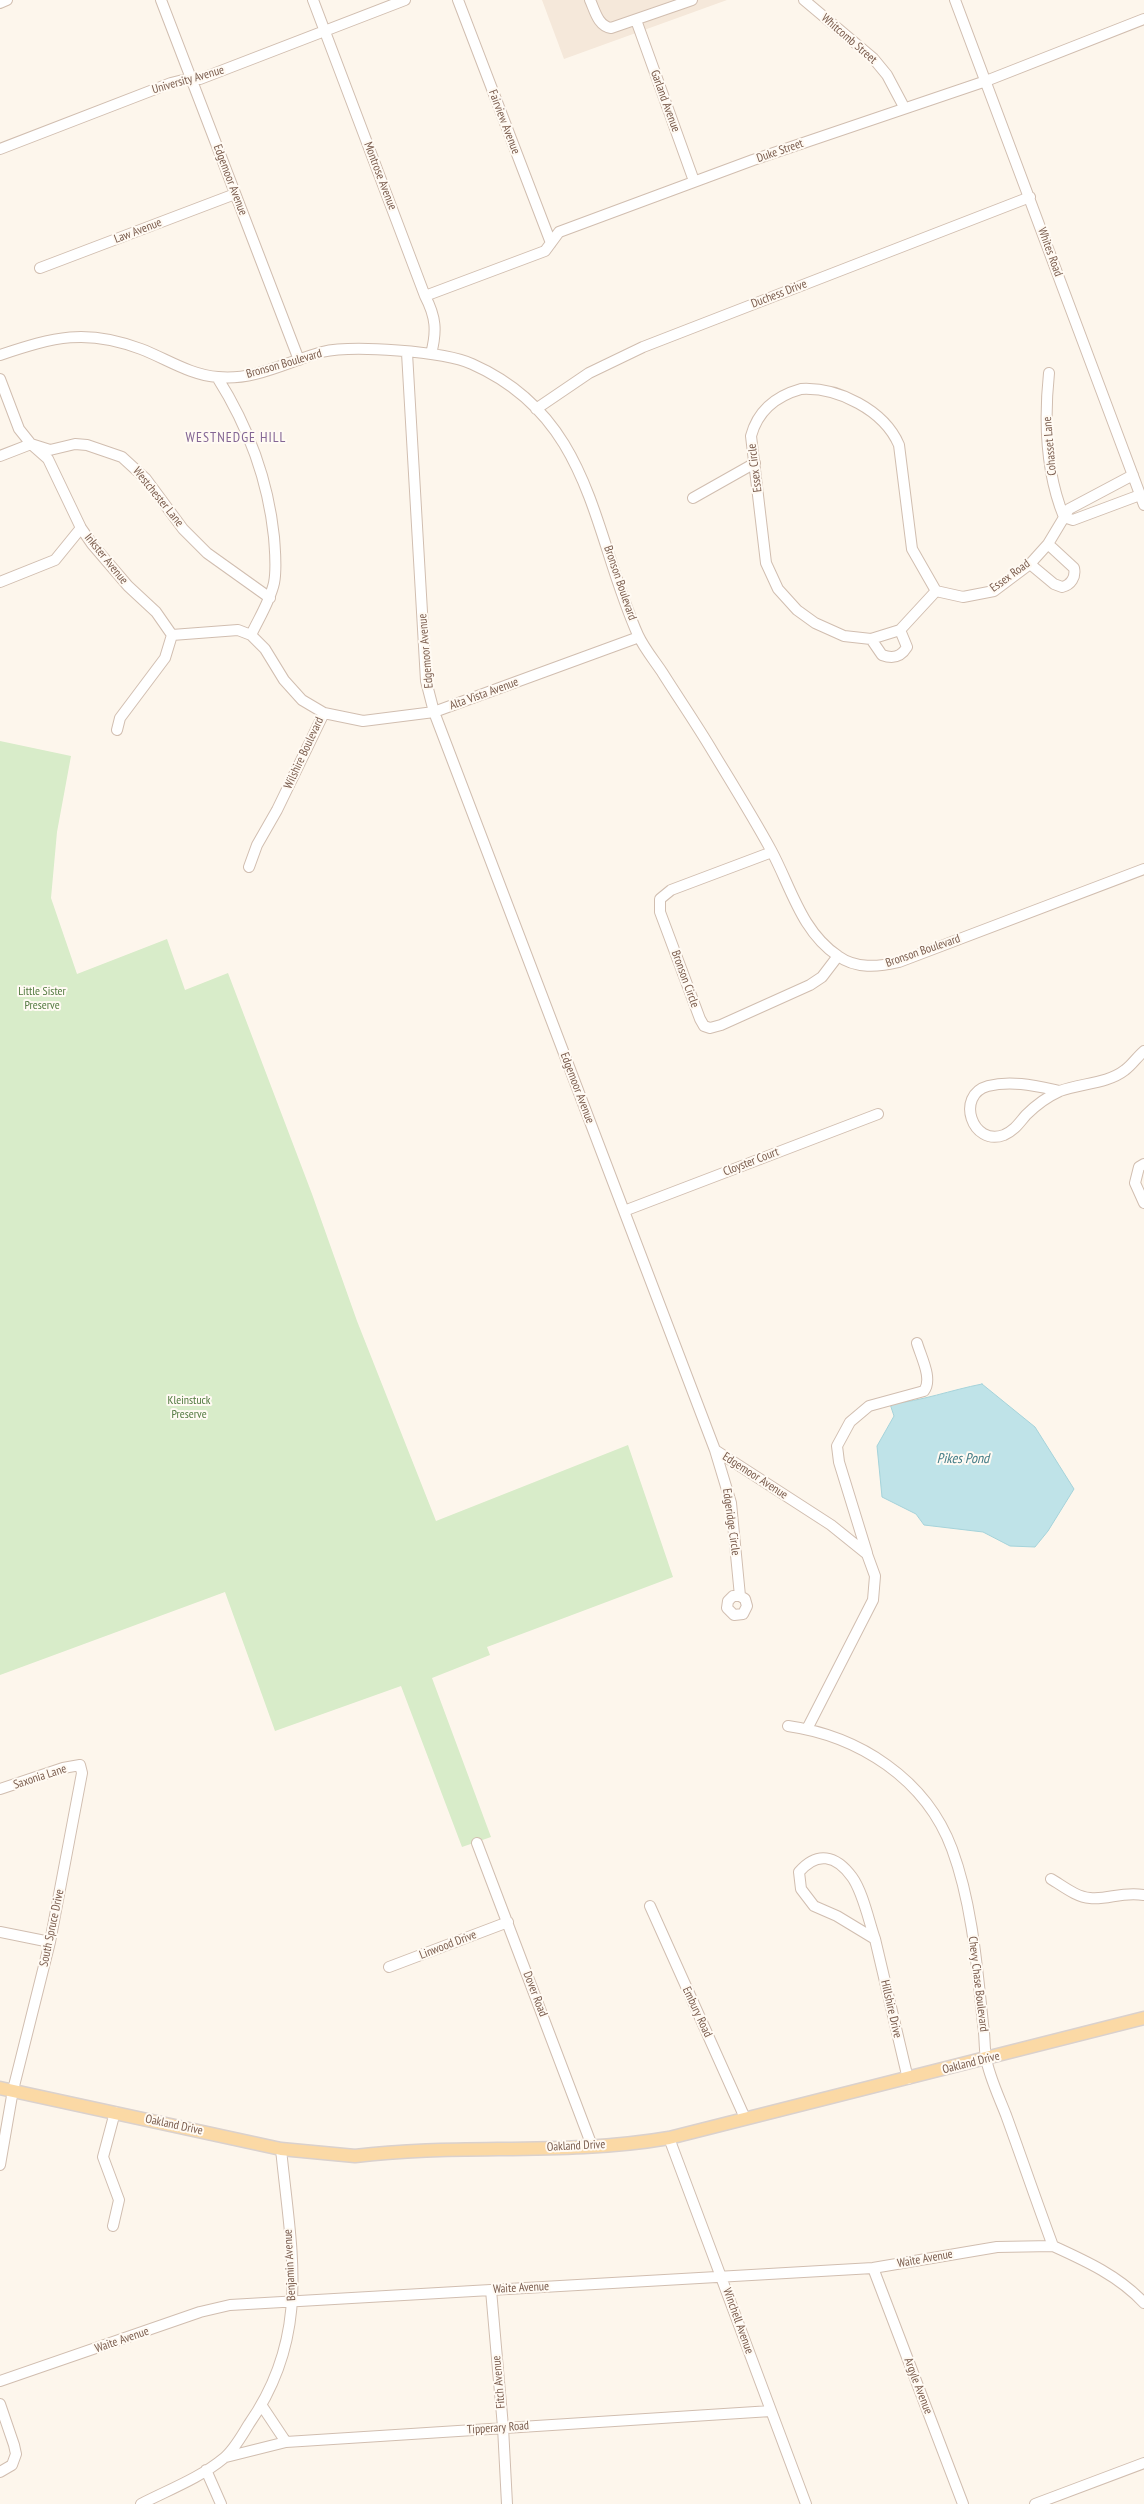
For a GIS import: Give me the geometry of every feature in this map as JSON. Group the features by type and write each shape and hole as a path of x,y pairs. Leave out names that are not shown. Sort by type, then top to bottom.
{"main road":[{"name":"Oakland Drive","path":"0,2088 281,2149 355,2156 592,2146 669,2138 1144,2018"}],"street":[{"path":"0,3 7,0"},
{"name":"Edgemoor Avenue","path":"161,0 299,360"},
{"name":"Montrose Avenue","path":"313,0 425,296 434,312 436,326 430,354"},
{"name":"University Avenue","path":"0,149 171,83 191,78 200,79 405,0"},
{"name":"Fairview Avenue","path":"458,0 551,243"},
{"path":"590,0 605,27 611,28 692,0"},
{"name":"Whitcomb Street","path":"804,0 873,58 887,75 904,107"},
{"name":"Whites Road","path":"955,0 1144,505"},
{"name":"Duke Street","path":"425,296 545,251 559,232 694,181 904,107 986,81 1144,19"},
{"name":"Garland Avenue","path":"636,20 694,181"},
{"name":"Law Avenue","path":"40,268 235,194"},
{"name":"Duchess Drive","path":"536,409 589,372 644,347 1030,197"},
{"name":"Bronson Boulevard","path":"0,355 30,345 74,336 100,338 141,349 186,370 218,377 247,375 322,352 342,349 408,352 451,357 473,364 503,381 536,409 569,448 577,463 639,637 712,751 772,852 810,928 838,956 864,966 885,966 1144,869"},
{"name":"Edgemoor Avenue","path":"408,352 426,680 434,712 715,1450 831,1525 867,1554"},
{"name":"Cohasset Lane","path":"1049,374 1047,415 1051,468 1058,502 1064,517"},
{"path":"117,730 120,718 164,658 172,635 238,630 251,635 270,598 275,581 276,556 268,498 248,435 234,404 218,377"},
{"name":"Inkster Avenue","path":"0,379 19,429 31,444 48,459 81,528 108,564 156,612 172,635"},
{"name":"Essex Circle","path":"900,630 871,639 844,636 820,626 797,610 778,589 766,563 755,463 751,446 754,426 766,407 780,397 801,389 820,389 844,397 869,410 892,431 899,445 912,549 936,591"},
{"path":"0,456 31,444"},
{"name":"Westchester Lane","path":"31,444 50,450 68,445 87,445 122,457 146,479 183,529 207,553 270,598"},
{"path":"693,498 755,463"},
{"name":"Essex Road","path":"936,591 963,597 994,591 1030,564 1048,544 1069,509 1092,495 1133,475"},
{"path":"1064,517 1073,520 1140,494"},
{"path":"0,582 55,560 81,528"},
{"path":"1030,564 1056,586 1062,587 1070,583 1074,575 1074,568 1048,544"},
{"path":"871,639 882,655 893,658 898,656 907,647 900,630 936,591"},
{"name":"Wilshire Boulevard","path":"249,867 257,845 277,810 324,713 302,700 284,680 265,649 251,635"},
{"name":"Alta Vista Avenue","path":"324,713 363,722 434,712 639,637"},
{"name":"Bronson Circle","path":"772,852 671,890 660,900 660,912 704,1026 710,1028 721,1025 810,985 822,978 838,956"},
{"path":"1060,1091 1027,1084 987,1086 973,1096 969,1108 971,1122 979,1132 992,1136 1003,1135 1017,1128 1026,1115 1060,1091 1105,1079 1124,1071 1144,1052"},
{"name":"Cloyster Court","path":"624,1211 878,1114"},
{"path":"1144,1164 1139,1167 1135,1183 1144,1204"},
{"path":"807,1729 872,1600 875,1576 839,1462 837,1446 850,1422 869,1406 924,1391 927,1388 927,1377 918,1343"},
{"name":"Edgeridge Circle","path":"715,1450 731,1503 740,1596"},
{"name":"Chevy Chase Boulevard","path":"788,1726 807,1729 850,1744 887,1764 905,1778 922,1797 945,1832 959,1872 970,1922 984,2024 986,2059 1053,2246"},
{"name":"Saxonia Lane","path":"0,1789 63,1768 80,1765"},
{"name":"South Spruce Drive","path":"0,2165 13,2090 50,1942 82,1774 80,1765"},
{"name":"Dover Road","path":"477,1843 592,2146"},
{"name":"Hillshire Drive","path":"875,1939 837,1916 814,1906 801,1889 799,1872 807,1863 817,1857 835,1861 853,1878 875,1939 908,2079"},
{"path":"1052,1879 1081,1896 1089,1898 1129,1892 1144,1894"},
{"name":"Embury Road","path":"650,1906 745,2118"},
{"name":"Linwood Drive","path":"389,1967 508,1922"},
{"path":"0,1932 50,1942"},
{"path":"113,2226 119,2200 103,2157 115,2112"},
{"name":"Winchell Avenue","path":"669,2138 806,2504"},
{"name":"Benjamin Avenue","path":"141,2504 206,2470 226,2457 262,2406 282,2359 289,2336 293,2301 291,2247 281,2149"},
{"path":"1053,2246 1107,2273 1135,2293 1144,2303"},
{"name":"Waite Avenue","path":"0,2381 200,2312 230,2304 873,2268 997,2247 1053,2246"},
{"name":"Argyle Avenue","path":"873,2268 963,2504"},
{"name":"Fitch Avenue","path":"491,2290 503,2427 507,2504"},
{"path":"0,2404 16,2454 12,2465 0,2472"},
{"path":"262,2406 286,2442"},
{"name":"Tipperary Road","path":"226,2457 286,2442 771,2411"},
{"path":"1035,2504 1144,2463"},
{"path":"206,2470 221,2504"}],"shaded area":[{"path":"542,0 727,0 564,59"}],"green space":[{"name":"Kleinstuck Preserve","path":"0,741 71,756 57,832 51,898 77,974 167,939 185,990 228,973 312,1194 357,1321 436,1521 628,1445 673,1577 487,1647 490,1655 432,1678 491,1837 462,1847 401,1686 275,1731 225,1592 0,1675"}],"water":[{"name":"Pikes Pond","path":"982,1384 1035,1427 1074,1489 1048,1531 1035,1547 1010,1546 983,1532 924,1525 916,1514 882,1497 877,1446 894,1416 890,1404"}],"district":[{"name":"WESTNEDGE HILL","path":"236,438"}],"park label":[{"name":"Little Sister Preserve","path":"42,999"}]}
